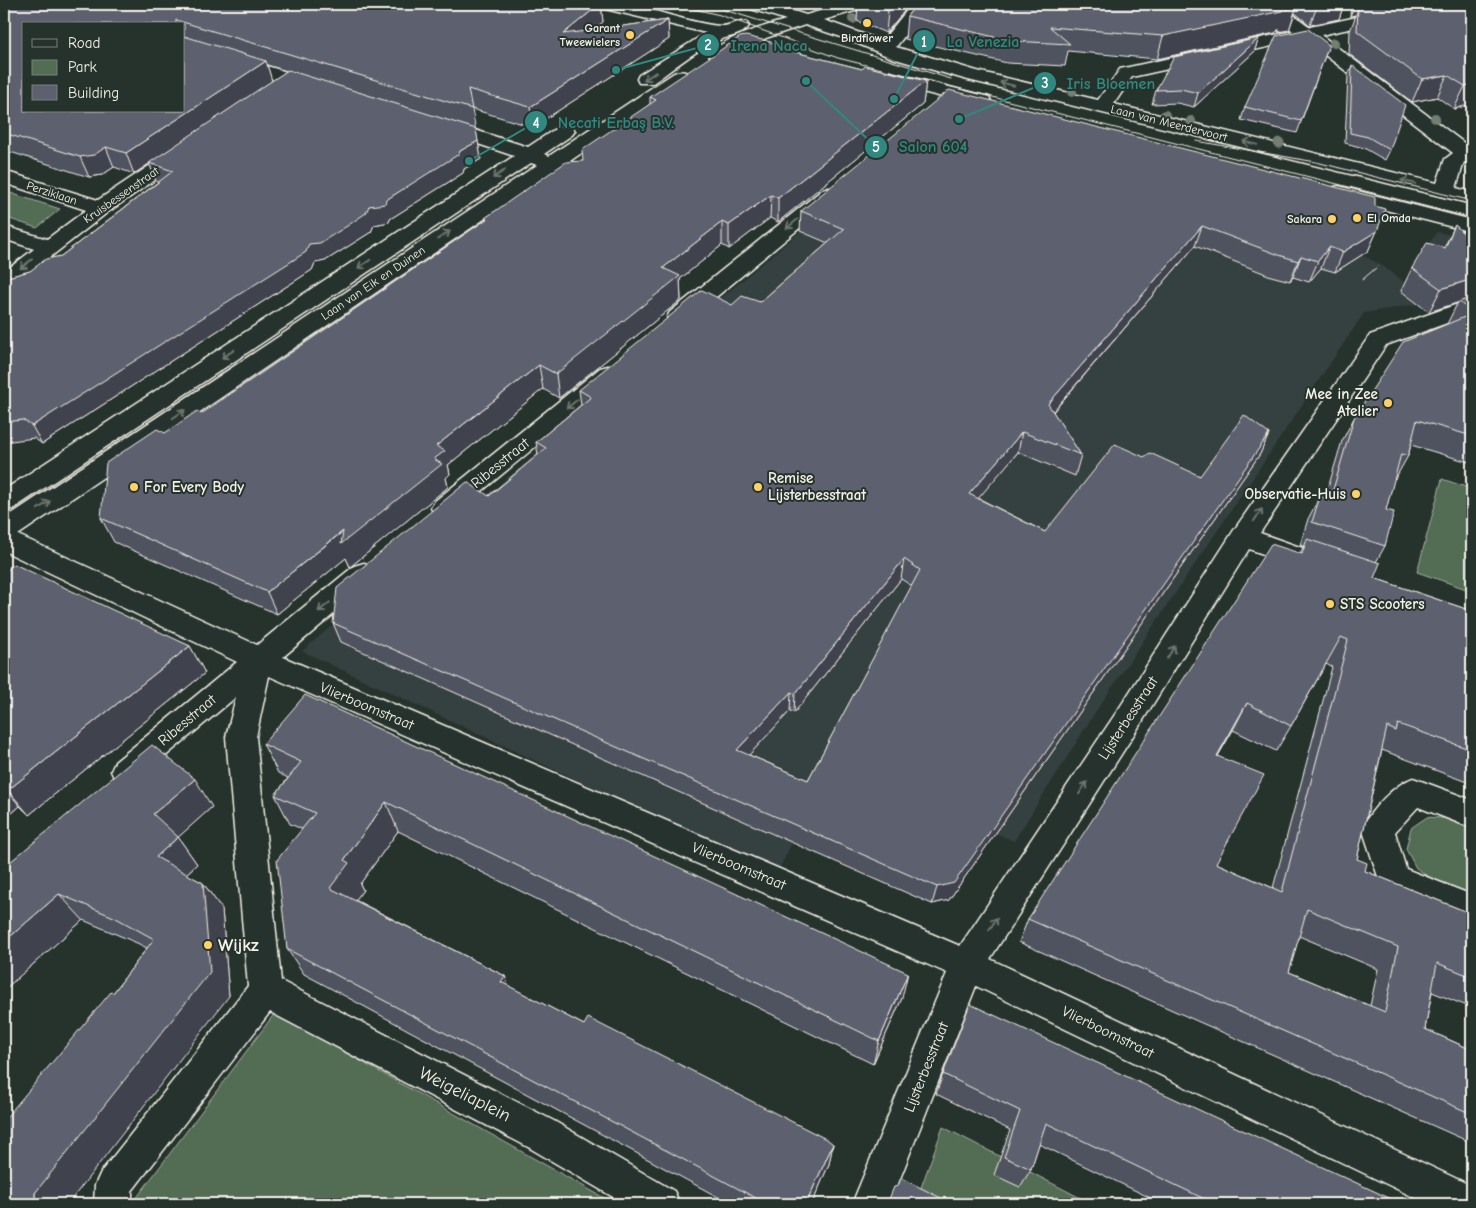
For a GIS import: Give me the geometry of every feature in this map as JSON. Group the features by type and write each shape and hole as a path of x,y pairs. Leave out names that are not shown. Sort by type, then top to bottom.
{"street":[{"path":"607,4 721,31 778,50"},
{"name":"Laan van Meerdervoort","path":"754,4 885,49 971,75 1472,198"},
{"path":"721,31 784,13 828,4"},
{"path":"853,4 859,4"},
{"name":"Laan van Eik en Duinen","path":"4,532 703,63 747,39 805,20 843,11 859,4"},
{"path":"885,49 921,4"},
{"path":"1268,4 1470,156"},
{"path":"1103,107 1126,73 1440,4"},
{"name":"Laan van Eik en Duinen","path":"4,502 529,154 721,31"},
{"path":"185,46 336,93"},
{"path":"874,74 1000,106"},
{"path":"274,90 290,79"},
{"path":"929,112 952,93"},
{"path":"426,121 529,154 550,164"},
{"name":"Kruisbessenstraat","path":"4,282 100,208 200,141"},
{"path":"1445,192 1455,159 1470,156"},
{"name":"Perziklaan","path":"4,177 100,208"},
{"path":"660,332 844,181"},
{"path":"1318,187 1472,226"},
{"path":"1423,214 1454,244"},
{"path":"4,232 48,247"},
{"name":"Lijsterbesstraat","path":"871,1204 967,965 1130,716 1243,537 1378,340 1472,299"},
{"name":"Ribesstraat","path":"429,521 629,357"},
{"path":"1243,537 1325,566"},
{"name":"Vlierboomstraat","path":"4,540 260,659 967,965 1469,1204"},
{"name":"Ribesstraat","path":"109,786 383,558"},
{"path":"114,1204 114,1185 265,991 241,737 260,659"},
{"path":"1472,814 1413,791 1378,828 1393,879 1472,910"},
{"name":"Weigeliaplein","path":"265,991 541,1134 661,1204"}],"shaded area":[{"name":"Remise Lijsterbesstraat","path":"916,134 1203,236 1335,272 1362,255 1383,266 1404,282 1437,232 1472,239 1472,295 1364,313 1096,711 1014,841 830,763 777,874 302,651"}],"green space":[{"path":"4,191 60,209 37,228 4,217"},
{"path":"1442,479 1472,489 1472,591 1417,572"},
{"path":"1427,817 1454,819 1472,825 1472,896 1436,882 1416,868 1406,849 1411,828"},
{"path":"275,1013 615,1204 132,1204"},
{"path":"943,1127 1092,1204 915,1204"}],"building":[{"path":"4,4 60,4 71,7 103,4 600,4 563,34 668,20 530,107 468,89 472,109 176,20 176,22 22,22 22,112 185,112 185,36 266,61 126,153 106,147 94,155 80,157 4,133 4,34 8,30 4,29"},
{"path":"871,4 894,4 888,11"},
{"path":"917,4 1291,4 1296,8 1286,10 1287,6 1282,11 1163,36 1050,27 1070,44 1011,41 907,16"},
{"path":"1380,4 1472,4 1472,84 1465,86 1447,75 1422,79 1357,31 1358,8"},
{"path":"1308,29 1329,45 1301,121 1245,107 1276,36"},
{"path":"746,36 783,45 779,48 862,69 865,66 926,81 778,198 771,195 729,225 722,222 663,268 680,276 556,374 539,365 436,446 445,451 434,459 442,464 341,544 343,531 267,592 101,518 106,463 157,429 165,433 197,411 201,414 487,219 485,218 566,162 583,161 582,150 656,100 650,97 740,37"},
{"path":"1259,38 1198,93 1181,89 1156,90 1174,57"},
{"path":"1352,65 1405,105 1390,150 1368,137 1350,133"},
{"path":"288,70 476,129 478,141 386,200 385,204 369,206 366,213 347,226 320,243 309,244 306,252 32,426 23,420 4,422 4,278 30,271 46,259 61,256 173,171 149,163"},
{"name":"Remise Lijsterbesstraat","path":"949,90 1375,197 1375,206 1385,209 1377,231 1343,252 1329,247 1318,261 1301,256 1298,261 1202,226 1048,404 1081,455 1022,432 969,494 1045,532 1115,444 1144,457 1150,453 1200,476 1244,415 1269,434 954,883 937,887 333,623 337,588 467,482 489,496 546,448 536,442 591,397 579,390 702,290 732,305 742,296 760,302 844,229 801,211","holes":["904,559 920,570 808,780 737,750 791,692 795,694"]},
{"path":"1455,225 1472,242 1472,279 1441,289 1412,268 1427,243 1445,248"},
{"path":"1472,297 1472,312 1459,302"},
{"path":"1472,314 1472,436 1417,420 1408,456 1401,454 1386,510 1394,512 1385,546 1312,522 1320,496 1330,500 1354,418 1403,342"},
{"path":"1307,539 1380,563 1374,578 1472,611 1472,750 1398,724 1396,731 1387,727 1357,859 1367,863 1365,871 1472,914 1472,977 1437,963 1425,1029 1472,1050 1472,1114 1028,919 1271,544 1302,554","holes":["1341,637 1348,640 1282,892 1216,863 1264,775 1217,756 1247,703 1291,726","1307,909 1398,947 1385,1012 1289,972"]},
{"path":"14,564 190,646 8,790 4,786 4,572"},
{"path":"305,695 908,973 879,1041 386,802 344,860 349,863 330,888 505,976 501,982 584,1025 588,1018 828,1140 833,1144 806,1204 767,1204 287,949 277,860 315,813 275,795 301,762 263,744"},
{"path":"152,745 195,779 153,814 178,837 156,857 203,883 210,972 35,1193 35,1204 4,1204 4,1120 111,992 113,993 154,939 116,918 59,894 4,942 4,867"},
{"path":"970,1004 1402,1204 1215,1204 1046,1123 1031,1169 1004,1157 1020,1111 943,1074"},
{"path":"901,1178 953,1204 887,1204 894,1187 898,1186"}],"tram line":[{"path":"673,4 720,15 838,58 1472,218"},
{"path":"721,9 951,79"},
{"path":"1196,141 1316,162 1472,201"},
{"path":"1362,280 1377,267"}],"place":[{"name":"Birdflower","path":"867,23"},
{"name":"Garant Tweewielers","path":"630,35"},
{"name":"Irena Naca","path":"616,70"},
{"name":"Salon 604","path":"806,81"},
{"name":"La Venezia","path":"894,99"},
{"name":"Iris Bloemen","path":"959,119"},
{"name":"Necati Erbaş B.V.","path":"469,161"},
{"name":"El Omda","path":"1357,218"},
{"name":"Sakara","path":"1332,219"},
{"name":"Mee in Zee Atelier","path":"1388,403"},
{"name":"For Every Body","path":"134,487"},
{"name":"Remise Lijsterbesstraat","path":"758,487"},
{"name":"Observatie-Huis","path":"1356,494"},
{"name":"STS Scooters","path":"1330,604"},
{"name":"Wijkz","path":"208,945"}]}
